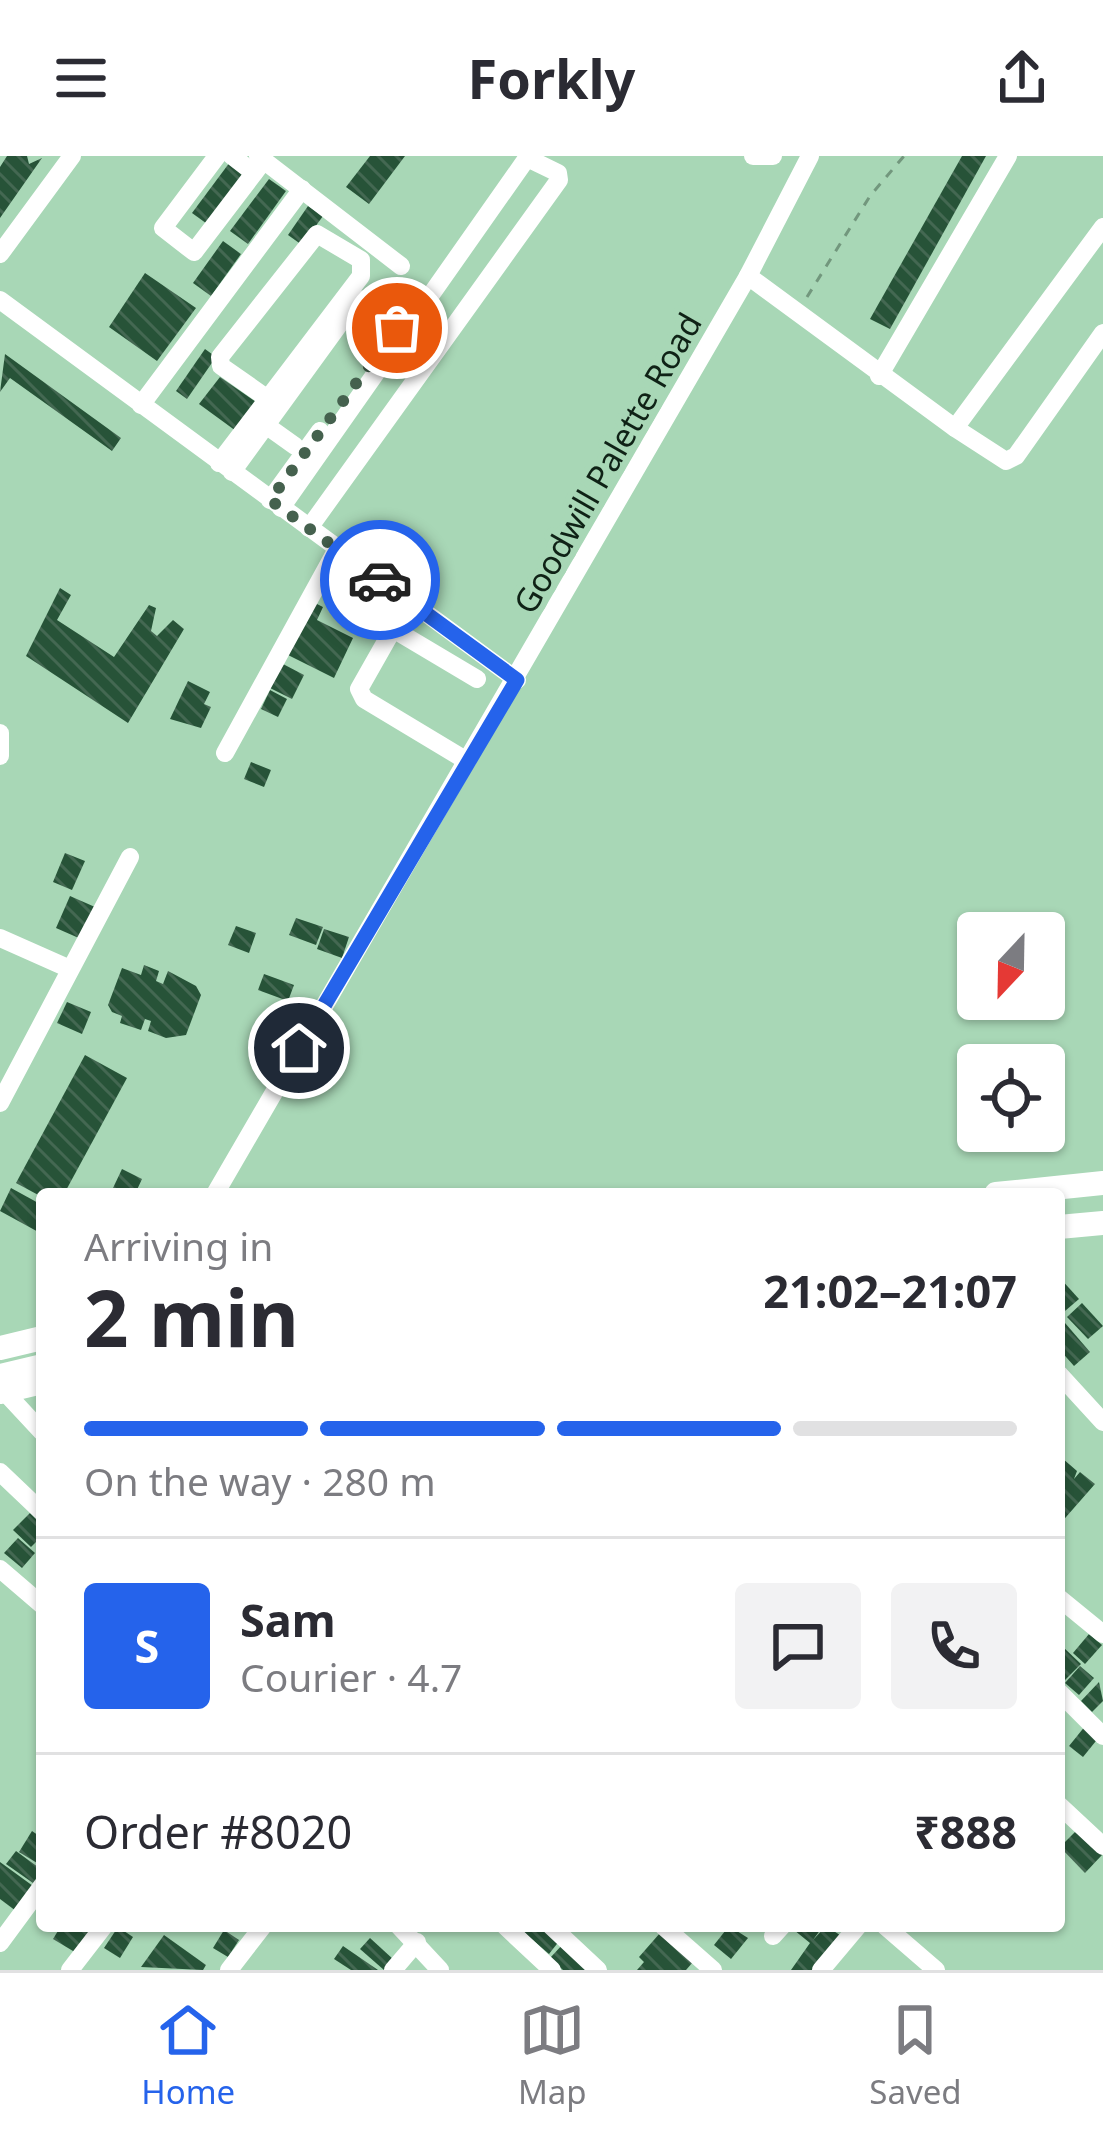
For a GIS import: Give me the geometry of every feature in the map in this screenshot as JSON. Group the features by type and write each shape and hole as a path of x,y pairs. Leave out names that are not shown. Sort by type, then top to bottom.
{"main road":[{"path":"1054,1188 1103,1183"},
{"path":"1065,1226 1103,1223"},
{"path":"0,1348 36,1339"},
{"path":"1,1385 36,1382"}],"street":[{"path":"0,254 72,156"},
{"path":"217,156 163,228 194,252 259,163"},
{"path":"232,156 259,163 302,189 401,266"},
{"path":"753,156 773,156"},
{"name":"Goodwill Palette Road","path":"218,1188 517,680 748,276 810,156"},
{"path":"879,376 1008,156"},
{"path":"275,504 304,475 527,158 558,172 559,180 309,528"},
{"path":"141,406 302,189"},
{"path":"955,428 1103,227"},
{"path":"226,468 268,399 364,268 361,260 325,236 317,234 300,250 220,357 221,365 268,399"},
{"path":"748,276 879,376 1006,461 1016,456 1103,333"},
{"path":"226,468 267,426 357,300 368,299 394,317 397,328 275,504"},
{"path":"2,305 517,680"},
{"path":"267,426 295,446"},
{"path":"304,475 332,495"},
{"path":"225,753 337,548"},
{"path":"467,761 364,699 359,689 393,629 477,679"},
{"path":"0,733 0,756"},
{"path":"0,1103 130,856"},
{"path":"0,938 70,968"},
{"path":"36,1366 1,1385 36,1425"},
{"path":"1065,1381 1103,1422"},
{"path":"0,1472 36,1506"},
{"path":"0,1569 36,1600"},
{"path":"1065,1603 1103,1634"},
{"path":"1065,1698 1103,1736"},
{"path":"1065,1811 1103,1846"},
{"path":"0,1943 36,1894"},
{"path":"70,1970 99,1932"},
{"path":"229,1970 258,1932"},
{"path":"406,1932 440,1970"},
{"path":"512,1932 553,1970"},
{"path":"557,1932 598,1970"},
{"path":"670,1932 713,1970"},
{"path":"827,1968 854,1932"},
{"path":"892,1932 936,1970"},
{"path":"394,1970 417,1942"}],"path":[{"path":"792,309 814,291 870,196 904,156"}],"building":[{"path":"7,156 27,156 29,164 42,158 0,218 0,167"},
{"path":"370,156 405,156 369,204 346,187"},
{"path":"962,156 986,156 890,329 870,319"},
{"path":"230,162 248,174 210,226 192,213"},
{"path":"269,179 286,191 248,244 230,231"},
{"path":"308,206 323,216 302,245 288,235"},
{"path":"223,241 241,254 211,296 193,283"},
{"path":"145,273 196,308 157,361 109,327"},
{"path":"205,349 216,357 187,399 176,391"},
{"path":"5,354 121,438 112,451 10,378 0,392"},
{"path":"220,377 256,402 236,431 199,404"},
{"path":"60,588 71,595 57,620 114,657 149,605 156,608 151,631 157,636 173,620 184,629 128,723 26,656"},
{"path":"313,602 323,607 317,620 353,638 334,678 288,655"},
{"path":"283,664 304,675 292,699 270,688"},
{"path":"188,681 210,692 204,704 211,707 201,728 170,719"},
{"path":"270,690 287,699 278,717 261,709"},
{"path":"251,762 271,770 264,787 244,779"},
{"path":"65,853 85,861 72,890 53,882"},
{"path":"70,896 95,907 81,939 56,928"},
{"path":"296,918 323,927 316,945 289,935"},
{"path":"236,926 256,933 249,953 228,945"},
{"path":"324,929 349,937 342,958 317,949"},
{"path":"144,965 159,971 156,981 163,984 168,971 196,986 201,995 186,1035 166,1038 148,1031 151,1021 145,1019 141,1030 120,1023 122,1016 112,1012 108,1005 122,968 141,975"},
{"path":"264,974 294,985 288,1001 258,990"},
{"path":"67,1002 91,1012 82,1034 57,1023"},
{"path":"85,1055 127,1078 67,1188 36,1188 36,1194 16,1183"},
{"path":"122,1169 142,1179 138,1188 113,1188"},
{"path":"11,1188 36,1202 36,1231 0,1211"},
{"path":"1065,1284 1079,1299 1065,1311"},
{"path":"1082,1303 1103,1326 1088,1339 1067,1317"},
{"path":"1065,1323 1090,1352 1074,1366 1065,1356"},
{"path":"1065,1461 1077,1471 1074,1479 1080,1472 1095,1484 1065,1518"},
{"path":"30,1513 36,1519 36,1542 31,1547 13,1530"},
{"path":"18,1538 35,1553 22,1568 4,1553"},
{"path":"1089,1634 1102,1645 1085,1664 1073,1653"},
{"path":"1065,1649 1081,1664 1065,1680"},
{"path":"1080,1666 1094,1678 1079,1695 1065,1683"},
{"path":"1099,1682 1103,1701 1092,1712 1081,1701"},
{"path":"1086,1725 1100,1736 1083,1757 1069,1746"},
{"path":"1078,1829 1102,1855 1085,1873 1065,1852 1065,1842"},
{"path":"32,1831 36,1834 36,1862 19,1852"},
{"path":"16,1851 36,1866 36,1879 33,1883 6,1864"},
{"path":"0,1862 33,1886 16,1911 0,1899"},
{"path":"57,1932 91,1932 78,1954 53,1939"},
{"path":"115,1932 133,1937 120,1958 104,1948"},
{"path":"223,1932 239,1940 228,1957 213,1948"},
{"path":"523,1932 551,1932 560,1940 549,1954"},
{"path":"724,1932 748,1938 731,1959 714,1945"},
{"path":"796,1932 819,1932 813,1940 820,1932 835,1932 846,1939 817,1970 791,1970 810,1943"},
{"path":"660,1933 693,1962 686,1970 637,1970 644,1962 639,1957"},
{"path":"164,1935 206,1965 203,1970 141,1967"},
{"path":"370,1938 394,1960 384,1970 360,1949"},
{"path":"564,1943 591,1970 563,1970 550,1958"},
{"path":"343,1946 378,1970 351,1970 334,1959"}],"way so far":[{"path":"380,580 270,500 397,328"}],"route":[{"path":"299,1048 517,680 380,580"}]}
